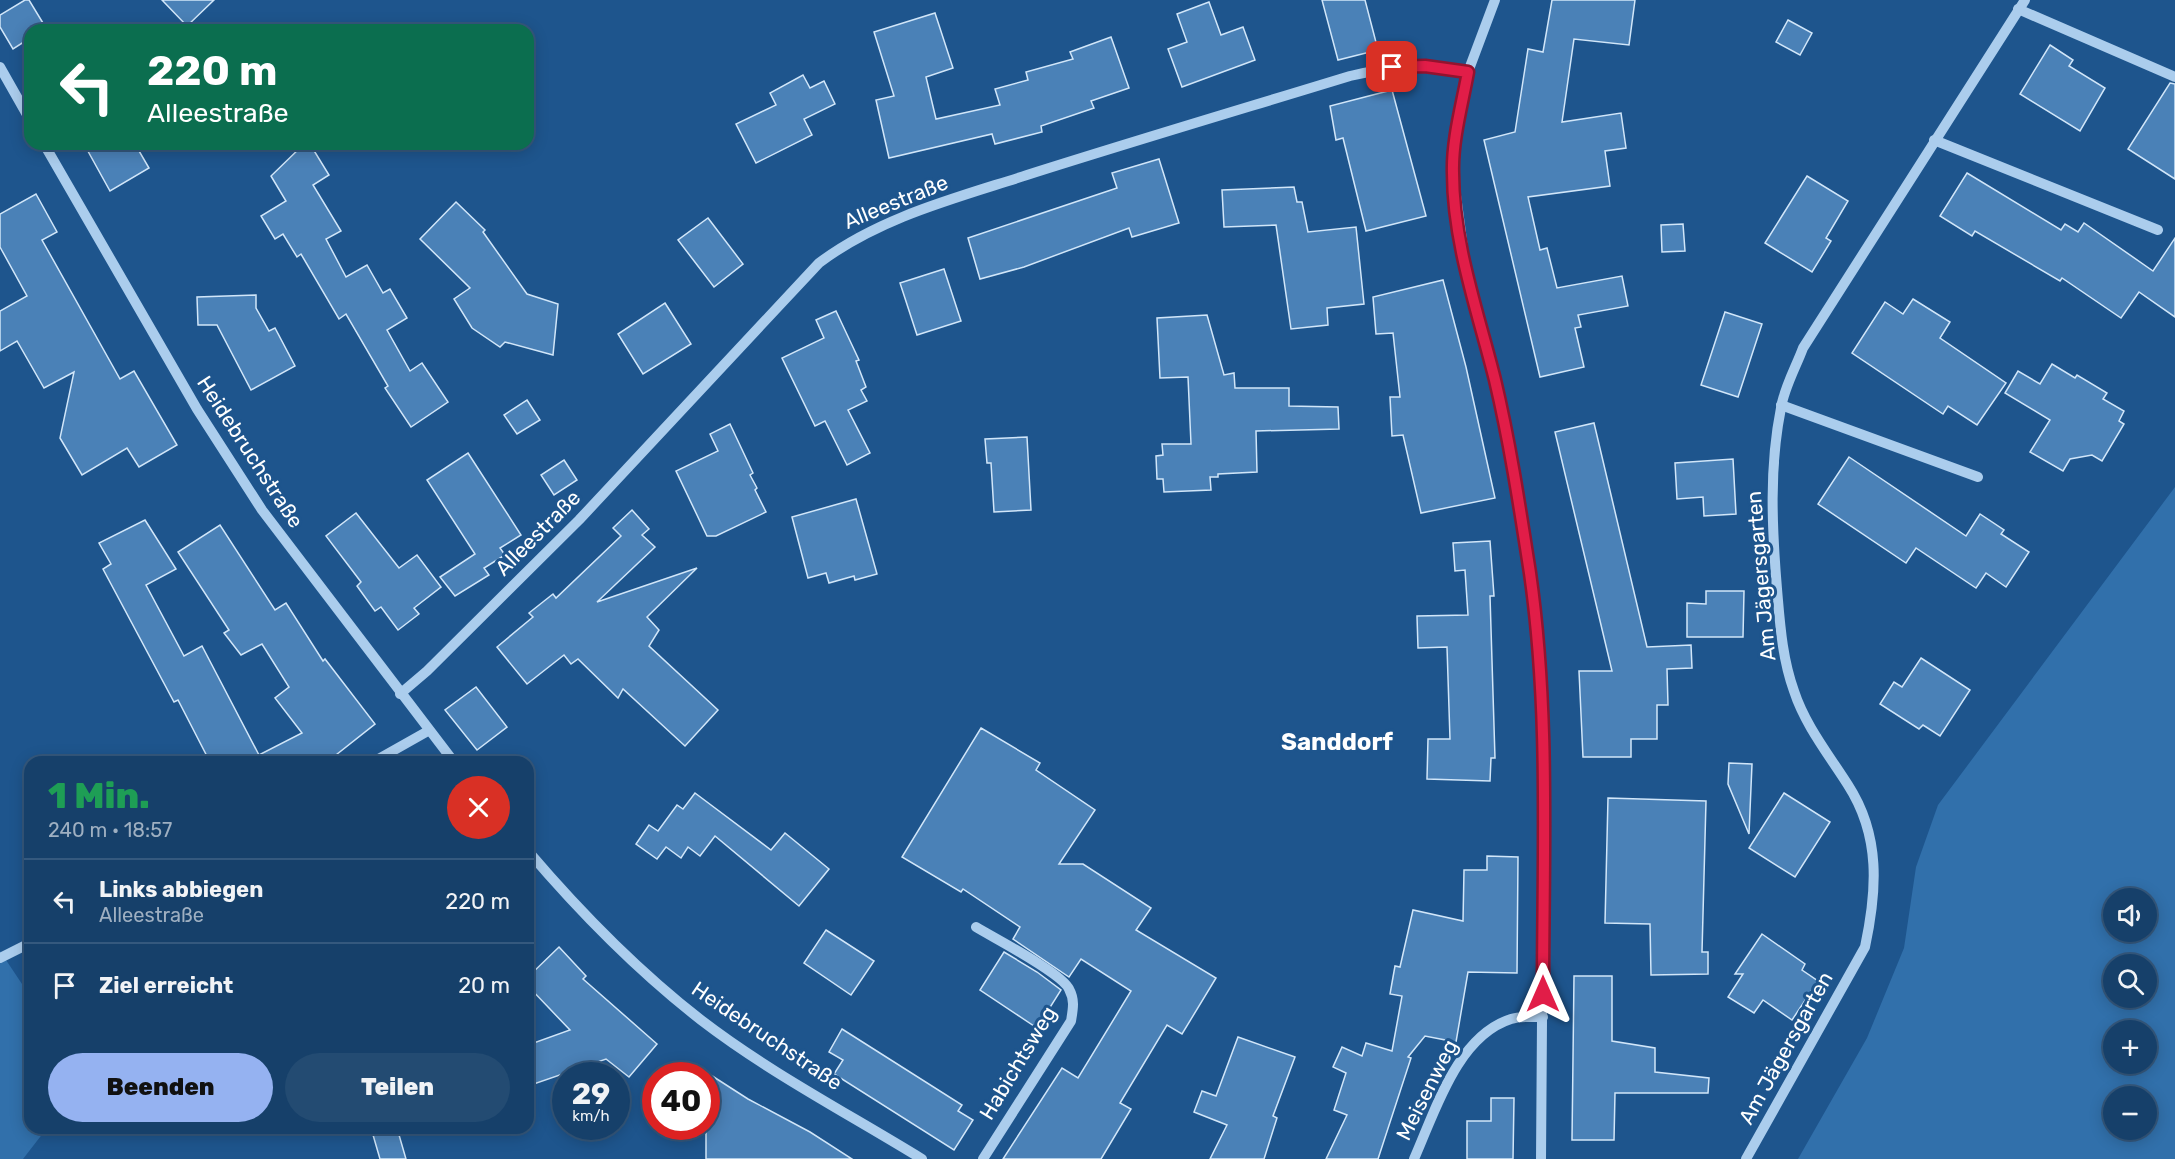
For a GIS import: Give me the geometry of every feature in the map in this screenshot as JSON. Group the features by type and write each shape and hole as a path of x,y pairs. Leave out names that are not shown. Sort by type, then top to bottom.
{"street":[{"path":"1495,0 1468,72 1457,126 1453,173 1457,217 1466,270 1495,382 1530,574 1539,646 1544,744 1541,1159"},
{"name":"Am Jägersgarten","path":"1746,1159 1865,947 1874,908 1875,872 1868,824 1850,789 1814,734 1794,692 1781,641 1773,546 1772,468 1781,405 1803,348 2021,5 2175,77"},
{"name":"Alleestraße","path":"400,694 427,671 579,520 819,263 844,244 867,231 945,202 1350,76 1392,67 1425,66 1468,72"},
{"path":"0,68 24,110"},
{"path":"1934,140 2158,230"},
{"name":"Heidebruchstraße","path":"47,150 197,409 262,510 449,756"},
{"path":"1781,405 1978,477"},
{"path":"384,756 428,731"},
{"name":"Heidebruchstraße","path":"534,857 585,913 635,963 702,1020 778,1072 922,1159"},
{"name":"Habichtsweg","path":"976,927 1053,974 1069,987 1074,1004 1071,1021 983,1159"},
{"path":"0,958 24,946"},
{"name":"Meisenweg","path":"1414,1159 1458,1063 1474,1041 1494,1026 1513,1018 1543,1017"}],"shaded area":[{"path":"2175,487 2175,1159 1798,1159 1867,1038 1904,948 1916,867 1938,805"},
{"path":"0,951 24,987 24,1134 42,1134 23,1159 0,1159"}],"building":[{"path":"25,0 29,0 44,24 24,24 24,42 13,49 0,27 0,15"},
{"path":"162,0 214,0 189,24 185,24"},
{"path":"1322,0 1365,0 1378,50 1338,60"},
{"path":"1552,0 1635,0 1629,45 1574,39 1562,122 1621,113 1626,148 1605,151 1610,186 1528,197 1540,250 1547,248 1557,288 1622,276 1628,306 1578,315 1581,327 1575,328 1584,367 1540,377 1484,140 1515,132 1528,49 1543,52"},
{"path":"1209,2 1221,35 1243,27 1255,60 1182,87 1168,49 1187,42 1177,14"},
{"path":"935,13 953,68 926,77 936,119 1000,105 995,89 1028,80 1026,72 1073,59 1070,52 1111,37 1129,88 1091,101 1094,108 1041,126 1042,132 995,144 992,134 889,158 876,100 894,96 874,32"},
{"path":"1788,20 1812,33 1800,55 1776,42"},
{"path":"2050,45 2073,60 2069,66 2105,88 2080,131 2020,94"},
{"path":"803,75 810,88 824,81 835,104 804,119 812,135 756,163 736,124 776,105 770,93"},
{"path":"2170,83 2175,84 2175,179 2128,149"},
{"path":"1392,90 1426,216 1366,231 1343,138 1336,140 1330,106"},
{"path":"87,150 138,150 149,168 110,191"},
{"path":"298,150 314,150 329,175 313,185 341,231 326,239 346,277 367,265 383,293 390,289 407,318 387,330 410,371 422,363 448,402 411,427 385,388 388,386 346,314 339,319 301,254 297,257 283,234 275,239 261,216 286,201 271,176"},
{"path":"1159,159 1179,223 1132,237 1129,228 1024,267 980,279 968,238 1117,188 1112,173"},
{"path":"1967,173 2061,230 2065,224 2078,232 2084,223 2153,271 2175,238 2175,317 2139,292 2121,318 2062,278 2060,281 1975,231 1972,236 1940,216"},
{"path":"1807,176 1848,201 1826,238 1831,241 1812,272 1765,243"},
{"path":"1294,187 1297,202 1302,202 1308,232 1356,227 1364,304 1327,308 1328,325 1291,329 1276,225 1224,227 1222,190"},
{"path":"36,194 57,232 42,240 120,379 134,371 177,445 139,467 127,448 82,475 60,438 74,372 44,388 17,341 0,351 0,311 27,296 0,247 0,214"},
{"path":"456,202 485,230 483,232 527,294 558,304 553,355 505,342 500,347 472,328 454,299 470,288 420,239"},
{"path":"708,218 743,264 714,287 678,240"},
{"path":"1683,224 1685,251 1662,252 1661,225"},
{"path":"944,269 961,321 917,335 900,283"},
{"path":"1443,280 1466,367 1495,498 1421,513 1403,435 1392,436 1390,397 1400,397 1393,333 1376,334 1373,297"},
{"path":"256,295 256,308 269,331 275,328 295,366 251,390 217,325 198,325 197,297"},
{"path":"1913,299 1950,322 1940,338 2006,383 1977,425 1948,406 1943,414 1852,353 1885,302 1903,314"},
{"path":"665,303 691,344 643,374 618,334"},
{"path":"836,311 859,360 856,361 866,387 861,390 867,401 848,410 870,453 847,465 825,421 815,426 782,358 824,338 816,320"},
{"path":"1725,312 1762,324 1738,397 1701,385"},
{"path":"1207,315 1224,375 1234,373 1235,388 1289,388 1289,406 1338,407 1339,429 1256,431 1257,472 1218,474 1218,477 1210,477 1211,490 1164,492 1163,479 1157,479 1156,456 1163,455 1162,444 1191,444 1188,377 1160,378 1157,318"},
{"path":"2052,364 2075,378 2077,375 2107,393 2103,399 2124,411 2119,421 2124,424 2102,461 2092,455 2070,459 2063,471 2030,452 2050,420 2005,393 2018,371 2040,384"},
{"path":"527,400 540,420 517,434 504,415"},
{"path":"1594,423 1647,647 1691,645 1692,668 1667,669 1668,705 1657,705 1657,739 1631,739 1631,757 1583,757 1579,671 1612,671 1555,432"},
{"path":"730,424 753,473 750,475 757,488 755,490 766,512 716,536 707,536 676,471 718,451 710,434"},
{"path":"1027,437 1031,510 994,512 991,463 987,463 985,439"},
{"path":"468,453 521,535 500,548 505,555 484,568 489,575 455,596 440,577 475,554 427,480"},
{"path":"1849,457 1966,536 1980,514 2004,530 2001,534 2029,552 2006,587 1986,573 1976,588 1916,548 1906,563 1818,504"},
{"path":"1733,459 1736,514 1704,516 1703,497 1677,499 1675,463"},
{"path":"564,460 577,480 554,495 541,475"},
{"path":"856,499 877,574 855,580 854,576 829,583 826,573 808,578 792,517"},
{"path":"632,510 649,529 642,535 655,547 597,602 697,568 647,617 659,630 649,646 718,710 685,746 623,689 618,698 578,659 571,664 564,655 527,684 497,647 533,617 529,613 553,594 556,598 621,536 613,528"},
{"path":"356,513 399,568 417,555 441,587 414,608 419,614 398,630 381,607 375,611 357,586 361,582 326,536"},
{"path":"145,520 176,569 146,585 184,656 202,646 259,755 302,733 275,698 289,687 262,644 241,655 224,633 229,630 178,552 220,525 275,610 286,603 323,661 325,659 375,724 335,756 207,756 178,700 174,702 103,569 111,564 99,543"},
{"path":"1490,541 1494,596 1490,596 1495,758 1491,758 1490,781 1427,779 1428,739 1450,739 1447,647 1418,648 1417,616 1468,615 1465,570 1455,571 1453,543"},
{"path":"1706,591 1744,591 1743,637 1687,637 1687,603 1706,604"},
{"path":"1921,658 1970,690 1940,736 1923,725 1919,729 1880,704 1894,682 1902,687"},
{"path":"476,687 507,727 477,750 445,710"},
{"path":"981,728 1040,763 1036,770 1095,810 1059,864 1083,864 1151,908 1136,930 1216,978 1182,1034 1167,1025 1120,1103 1131,1109 1101,1159 1003,1159 1062,1068 1078,1078 1131,991 1081,959 1069,977 1013,939 1020,927 963,889 961,892 902,857"},
{"path":"1729,763 1752,764 1749,834 1728,784"},
{"path":"695,793 771,850 785,833 829,869 799,906 715,836 700,856 688,847 681,858 666,847 657,859 636,844 649,825 658,831 677,805 683,809"},
{"path":"1784,793 1830,822 1795,877 1749,848"},
{"path":"1608,798 1706,801 1702,952 1708,952 1708,974 1651,975 1650,924 1605,923"},
{"path":"1487,856 1518,857 1517,973 1468,972 1456,1042 1425,1036 1408,1057 1411,1058 1378,1159 1326,1159 1347,1115 1334,1110 1346,1073 1333,1067 1342,1047 1362,1056 1366,1043 1392,1051 1402,996 1390,994 1395,966 1400,967 1413,910 1463,921 1464,870 1487,870"},
{"path":"826,930 874,961 851,995 804,963"},
{"path":"1762,934 1805,964 1802,970 1818,981 1792,1020 1763,1000 1754,1013 1728,997 1743,974 1735,974"},
{"path":"559,947 586,976 583,979 657,1044 630,1076 630,1062 610,1062 606,1059 597,1062 552,1062 552,1078 534,1084 534,1043 570,1030 534,992 534,971"},
{"path":"1004,952 1061,990 1037,1028 980,990"},
{"path":"1574,976 1612,976 1612,1041 1655,1048 1655,1072 1709,1078 1708,1093 1615,1093 1614,1140 1572,1140"},
{"path":"842,1029 962,1105 958,1111 973,1120 954,1150 834,1074 843,1060 829,1052"},
{"path":"1238,1037 1295,1057 1273,1116 1277,1118 1264,1159 1210,1159 1227,1125 1194,1112 1202,1091 1216,1096"},
{"path":"720,1081 748,1099 810,1132 852,1159 706,1159 706,1140 720,1140"},
{"path":"1491,1098 1514,1098 1513,1159 1467,1159 1467,1121 1491,1121"},
{"path":"373,1134 399,1134 406,1159 380,1159"}],"district":[{"name":"Sanddorf","path":"1337,742"}],"route":[{"path":"1392,67 1425,66 1468,72 1457,126 1453,173 1457,217 1466,270 1495,382 1513,474 1530,574 1539,646 1544,744 1543,994"}]}
